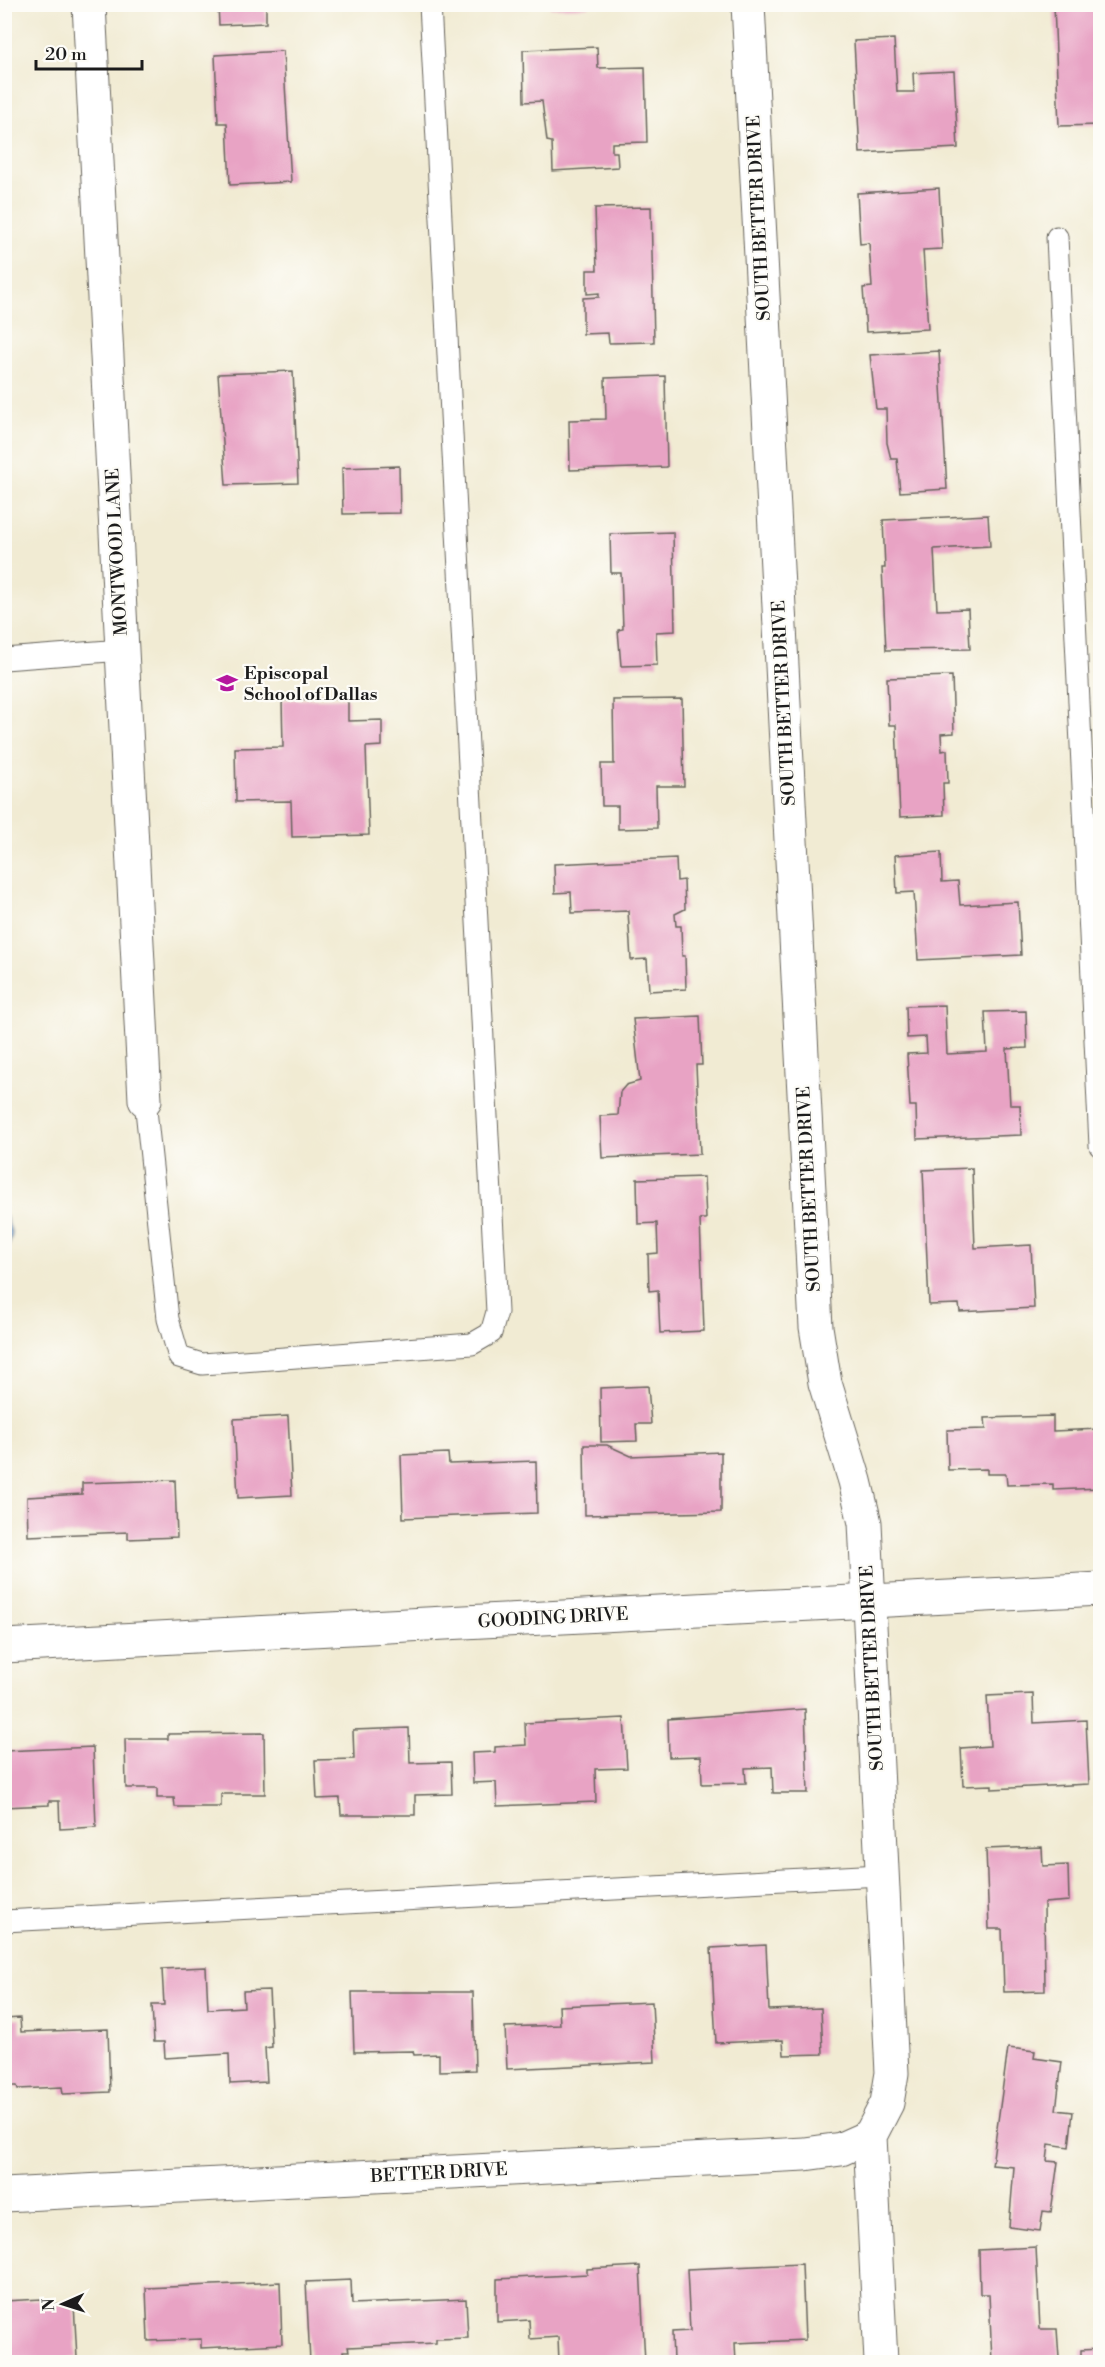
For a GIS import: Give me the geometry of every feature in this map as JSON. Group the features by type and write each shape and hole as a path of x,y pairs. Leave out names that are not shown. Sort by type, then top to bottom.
{"street":[{"name":"MONTWOOD LANE","path":"89,4 145,1101"},
{"name":"SOUTH BETTER DRIVE","path":"748,4 816,1327 825,1383 855,1481 865,1523 892,2073 887,2103 870,2136"},
{"name":"GOODING DRIVE","path":"4,1646 1101,1589"},
{"name":"BETTER DRIVE","path":"4,2195 806,2154 841,2148 870,2136"},
{"path":"870,2136 882,2362"}],"lane":[{"path":"145,1101 168,1319 179,1357 202,1364 472,1344 491,1333 497,1312 430,4"},
{"path":"1057,237 1101,1146"},
{"path":"4,660 122,650"},
{"path":"4,1921 881,1875"}],"water":[{"path":"5,1214 12,1234 5,1261"}],"building":[{"path":"218,4 266,4 266,23 219,25"},
{"path":"550,4 588,4 588,7 550,8"},
{"path":"1054,5 1100,5 1100,125 1059,126"},
{"path":"894,39 897,92 914,92 913,73 954,71 958,148 860,153 854,41"},
{"path":"597,47 598,68 645,67 647,142 612,143 612,152 617,152 618,167 553,171 552,142 547,141 542,101 524,102 523,50"},
{"path":"283,51 291,182 230,185 227,123 218,123 215,55"},
{"path":"939,188 942,249 923,250 928,329 866,332 863,288 872,287 869,243 860,244 857,193"},
{"path":"651,207 654,342 609,343 608,333 583,334 583,298 599,297 599,293 587,294 587,270 597,270 595,208"},
{"path":"939,351 947,489 900,492 897,459 891,459 887,443 886,409 876,409 870,355"},
{"path":"293,371 298,483 226,485 218,374"},
{"path":"665,376 667,467 570,470 569,420 606,419 605,378"},
{"path":"399,466 400,513 343,514 342,468"},
{"path":"988,515 990,546 934,549 937,610 968,609 970,649 886,650 882,568 885,568 883,520"},
{"path":"673,532 675,631 656,632 657,665 621,666 618,630 623,629 621,573 611,573 610,534"},
{"path":"952,676 954,733 941,734 942,751 947,750 948,783 943,783 944,815 900,817 896,725 889,725 887,678"},
{"path":"348,698 348,721 382,720 382,746 366,747 369,835 292,837 291,801 236,802 235,748 283,747 282,700"},
{"path":"682,699 684,786 656,786 657,828 618,829 618,806 602,806 601,764 614,764 613,700"},
{"path":"941,852 942,882 958,881 960,905 1018,902 1021,955 918,960 914,892 897,893 895,855"},
{"path":"676,858 677,881 684,880 685,909 675,914 676,926 681,926 686,989 649,991 647,959 631,960 628,911 572,913 571,892 555,893 554,864"},
{"path":"945,1005 947,1054 987,1052 985,1012 1026,1011 1027,1048 1007,1049 1010,1105 1020,1105 1021,1135 917,1139 916,1106 910,1106 907,1054 927,1053 926,1037 907,1038 906,1006"},
{"path":"700,1016 702,1065 696,1065 700,1154 602,1158 600,1116 618,1115 620,1092 626,1085 640,1081 633,1019"},
{"path":"972,1168 975,1248 1031,1245 1034,1308 960,1312 959,1304 929,1305 923,1170"},
{"path":"704,1177 706,1219 700,1219 704,1331 660,1333 658,1290 649,1291 648,1254 658,1253 657,1223 638,1224 637,1179"},
{"path":"648,1386 651,1424 636,1424 637,1441 601,1442 600,1388"},
{"path":"288,1416 292,1495 238,1498 234,1419"},
{"path":"1053,1416 1053,1431 1100,1429 1100,1488 1053,1490 1053,1484 1007,1485 1006,1474 987,1474 987,1469 948,1470 947,1430 986,1429 985,1418"},
{"path":"584,1445 607,1445 631,1456 721,1452 721,1512 585,1515"},
{"path":"448,1453 449,1464 536,1461 537,1513 403,1518 401,1455"},
{"path":"175,1480 177,1537 128,1539 128,1532 28,1536 27,1497 82,1494 82,1483"},
{"path":"1033,1694 1034,1723 1086,1720 1089,1784 992,1789 992,1785 963,1786 961,1748 990,1746 987,1696"},
{"path":"805,1709 808,1793 773,1793 772,1767 745,1768 746,1783 702,1784 701,1756 669,1757 668,1719"},
{"path":"624,1718 627,1768 595,1769 596,1802 497,1806 496,1782 473,1783 472,1753 495,1752 495,1747 526,1745 525,1723"},
{"path":"409,1728 410,1763 451,1762 452,1794 415,1795 415,1815 341,1815 340,1798 317,1799 315,1760 354,1759 353,1730"},
{"path":"264,1733 265,1794 221,1794 221,1807 175,1807 174,1798 157,1798 157,1788 126,1788 125,1739 168,1739 168,1734"},
{"path":"93,1747 96,1827 60,1829 59,1801 49,1801 49,1805 4,1807 4,1751"},
{"path":"1042,1847 1043,1866 1068,1865 1069,1901 1044,1903 1045,1991 1004,1992 1002,1929 989,1929 986,1849"},
{"path":"766,1945 769,2010 821,2008 823,2054 784,2055 783,2040 716,2043 711,1948"},
{"path":"206,1967 208,2009 244,2007 243,1991 269,1990 272,2047 265,2048 267,2082 230,2084 229,2054 165,2058 164,2042 154,2042 152,2005 164,2005 162,1969"},
{"path":"352,1992 473,1992 475,2070 439,2071 439,2054 414,2055 413,2051 354,2052"},
{"path":"652,2002 655,2062 507,2069 505,2027 560,2025 559,2006"},
{"path":"20,2018 21,2032 108,2029 110,2092 63,2094 62,2087 18,2089 17,2086 4,2086 4,2019"},
{"path":"1008,2048 1035,2051 1034,2058 1062,2062 1056,2110 1073,2112 1069,2147 1049,2144 1047,2161 1058,2162 1051,2212 1043,2211 1040,2231 1009,2227 1014,2167 992,2165"},
{"path":"1036,2247 1040,2329 1057,2329 1059,2358 1081,2357 1081,2350 1100,2349 1100,2362 992,2362 989,2294 980,2294 979,2250"},
{"path":"802,2264 805,2340 735,2343 736,2362 673,2362 672,2332 690,2331 687,2269"},
{"path":"640,2266 645,2362 601,2362 601,2359 559,2362 558,2337 530,2339 529,2320 497,2322 497,2279 587,2274 587,2269"},
{"path":"351,2280 352,2304 466,2299 468,2338 436,2339 436,2343 348,2347 349,2351 343,2351 343,2362 310,2362 306,2282"},
{"path":"280,2282 282,2344 201,2348 201,2339 148,2341 146,2288"},
{"path":"42,2299 42,2305 74,2304 77,2358 4,2362 4,2301"}],"place":[{"name":"Episcopal School of Dallas","path":"227,683"}]}
